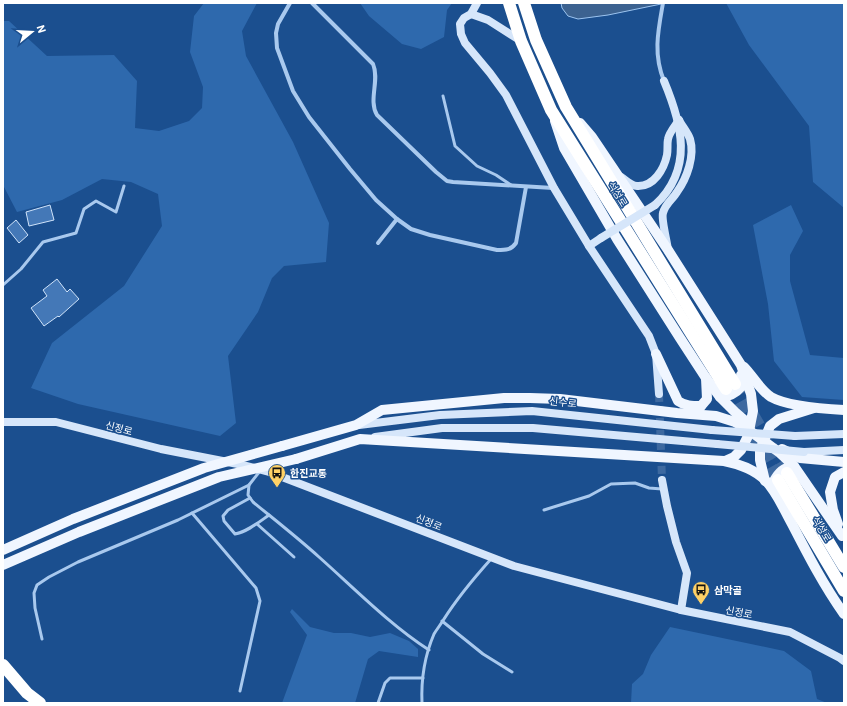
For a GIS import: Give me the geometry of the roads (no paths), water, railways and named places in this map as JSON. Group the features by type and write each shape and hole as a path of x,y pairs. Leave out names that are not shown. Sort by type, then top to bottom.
{"highway":[{"name":"석성로","path":"509,3 521,41 551,110 727,390"},
{"name":"석성로","path":"524,3 536,40 566,107 727,390"},
{"name":"석성로","path":"787,473 844,567"},
{"name":"석성로","path":"787,473 844,591"},
{"path":"3,665 27,693 40,703"}],"main road":[{"path":"566,107 592,137 617,173 741,365 765,392 771,397 786,402 816,408 844,410"},
{"path":"551,110 564,148 617,239 706,378 727,390 734,412 764,439 800,458 844,462"},
{"path":"656,354 678,401 682,404 690,406 701,406"},
{"path":"727,390 726,397 736,393 742,386 741,365"},
{"path":"724,461 734,458 741,450 750,428 753,402 741,365"},
{"path":"677,413 697,409 707,399 706,378"},
{"path":"356,425 382,410 504,398 530,398 560,399 677,413 716,416 750,428"},
{"path":"765,481 760,460 760,450 770,426 779,419 816,408"},
{"name":"신수로","path":"3,550 73,519 204,468 356,425"},
{"path":"3,565 78,532 219,477 296,459 360,439 724,461 736,463 752,470 765,481 777,497 830,595 844,614"},
{"path":"764,439 787,473 843,539"},
{"path":"777,497 774,481 780,471 787,467 787,473"},
{"path":"843,539 833,510 830,492 835,477 844,472"}],"street":[{"path":"290,3 278,24 276,33 277,48 293,91 309,116 350,169 376,200 397,219 411,229 430,235 497,250 507,250 513,247 516,243 526,187"},
{"path":"312,3 373,64 376,76 374,110 377,115 447,181 554,188"},
{"path":"477,3 471,14 464,18 460,24 461,34 465,43 506,95 554,188 589,246 649,336 656,354 659,394"},
{"path":"663,3 657,34 657,60 679,120 690,138 691,153 687,175 678,192 667,204 663,213 668,250"},
{"path":"471,14 488,20 521,41"},
{"path":"617,173 630,184 637,186 653,180 663,167 668,148 668,139 679,120"},
{"path":"589,246 655,205 665,196 674,182 679,169 681,156 679,120"},
{"path":"378,243 397,219"},
{"name":"신수로","path":"356,425 440,415 532,412 712,430 795,436 844,434"},
{"name":"신정로","path":"3,422 56,422 161,450 243,465 262,470 514,566 681,610 790,632 844,661"},
{"path":"360,439 442,428 532,428 804,452 844,450"},
{"path":"662,480 676,542 687,572 681,610"}],"lane":[{"path":"443,96 455,146 477,166 496,175 512,186"},
{"path":"3,285 21,269 43,242 76,233 84,209 96,201 116,212 124,186"},
{"path":"42,639 35,608 34,593 37,585 78,562 192,513 249,485 262,470"},
{"path":"544,510 589,496 611,484 635,483 649,488 664,490"},
{"path":"249,485 248,495 253,502 318,556 390,621 429,650"},
{"path":"250,498 228,510 223,516 224,521 235,534 239,534 269,515"},
{"path":"192,513 256,588 260,601 240,691"},
{"path":"256,524 294,557"},
{"path":"422,703 423,678 426,661 434,634 474,577 492,557"},
{"path":"442,621 483,654 512,672"},
{"path":"378,703 385,683 390,678 423,678"}],"tunnel":[{"path":"735,384 787,473"},
{"path":"726,389 778,480"},
{"path":"659,394 662,480"}],"place":[{"name":"한진교통","path":"277,488"},
{"name":"삼막골","path":"701,605"}]}
